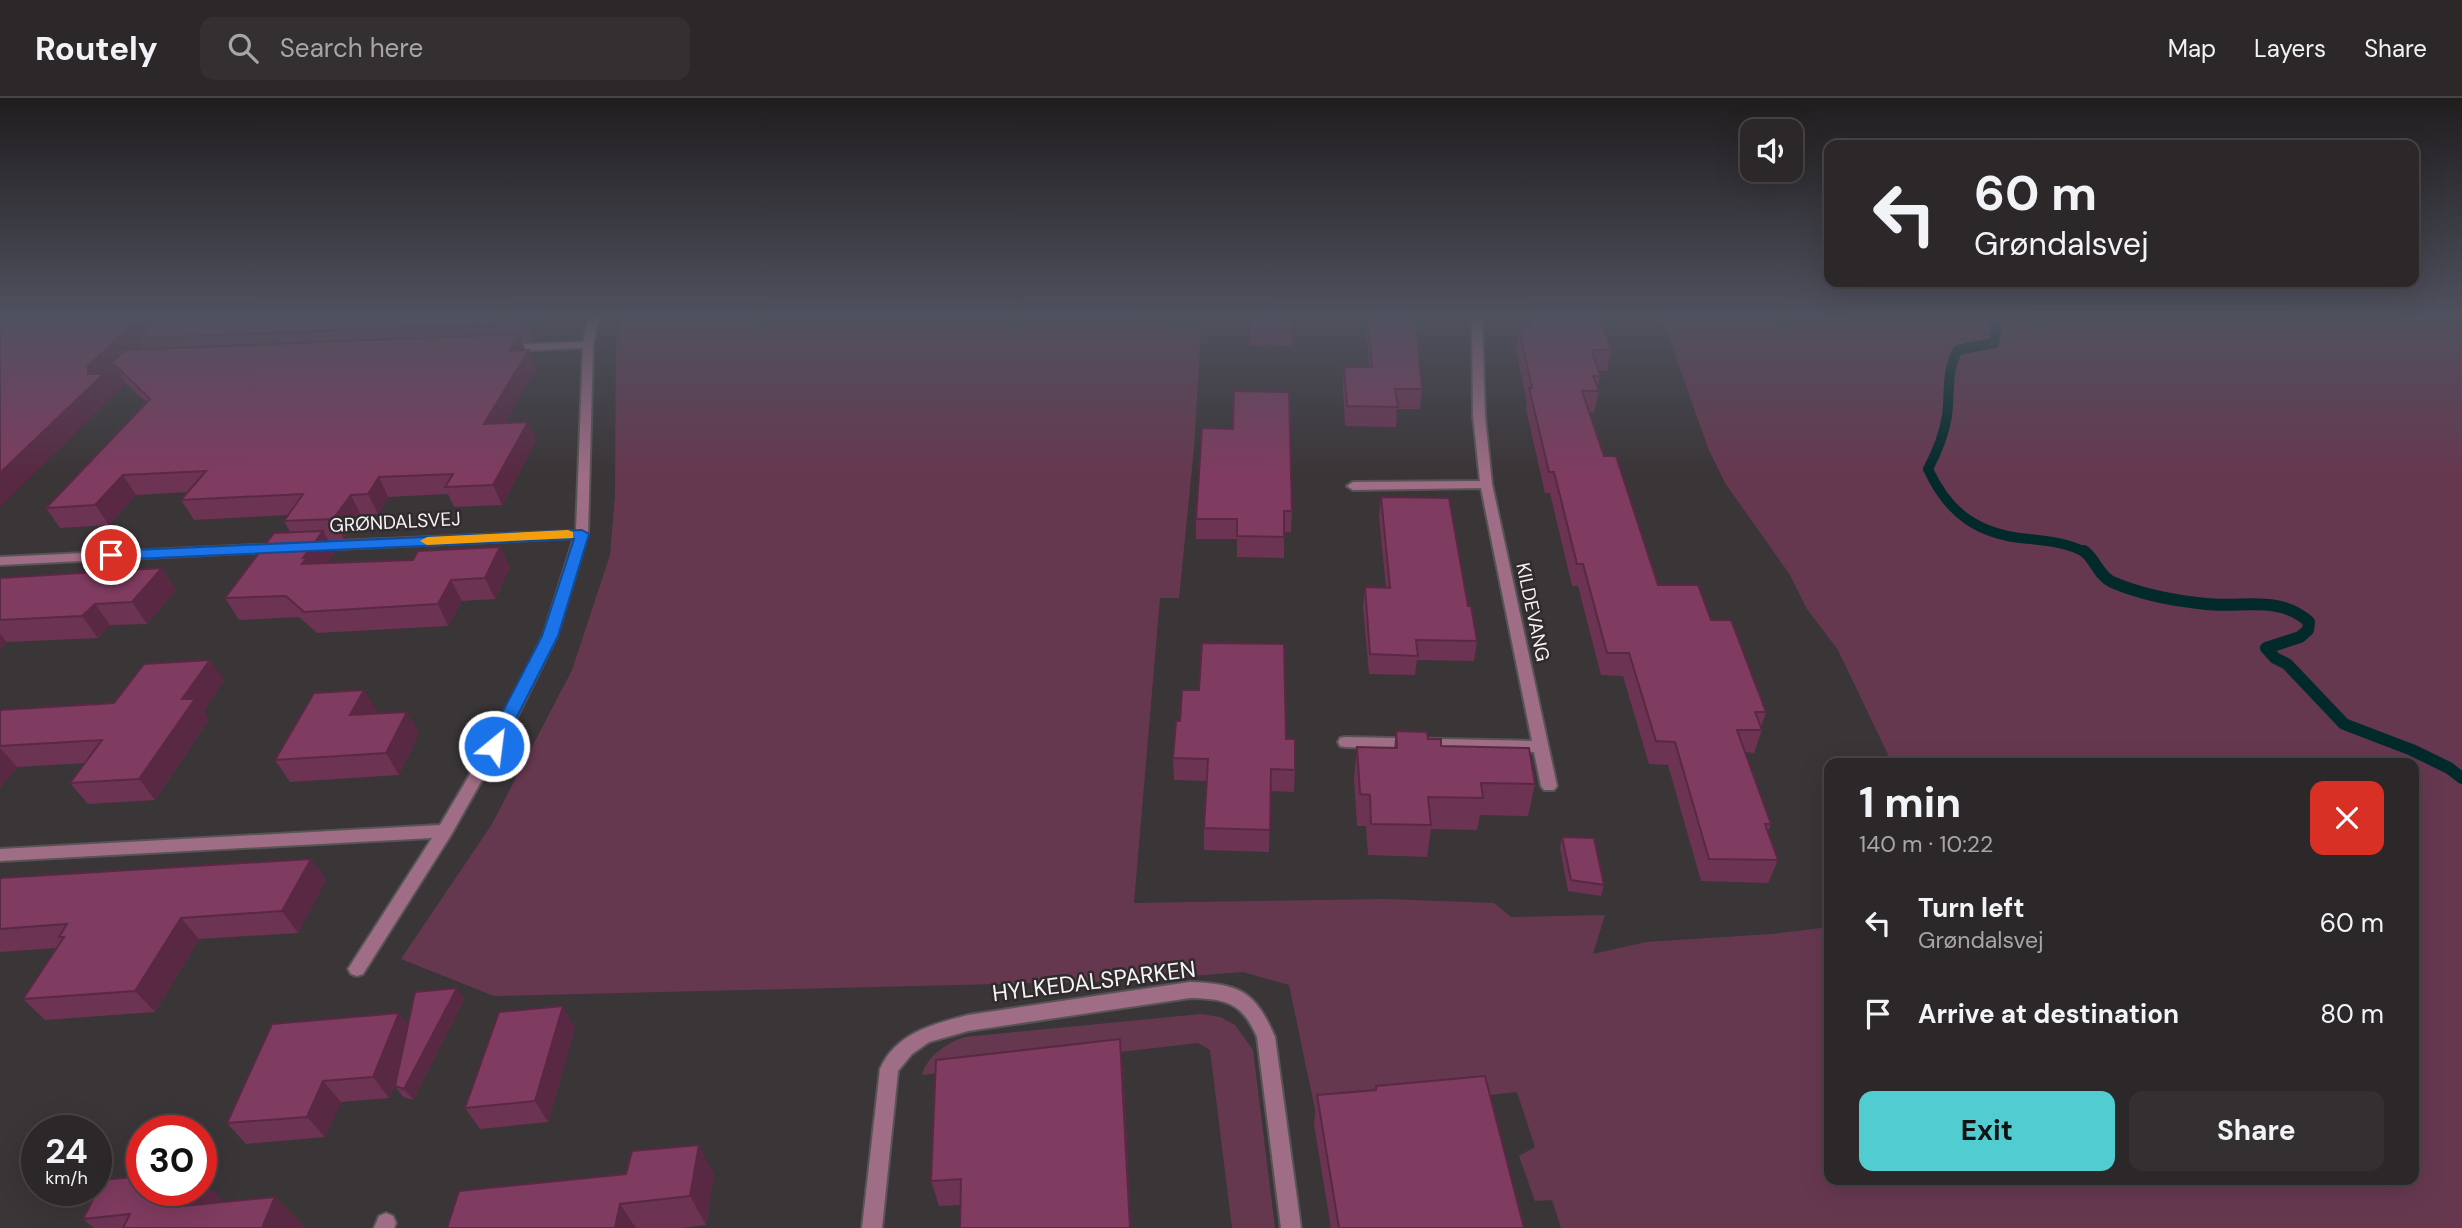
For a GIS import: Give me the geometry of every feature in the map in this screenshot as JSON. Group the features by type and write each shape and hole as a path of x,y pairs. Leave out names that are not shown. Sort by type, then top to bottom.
{"street":[{"path":"357,970 445,831 506,725 550,636 582,534 587,370"},
{"name":"KILDEVANG","path":"1478,370 1479,416 1486,484 1549,786"},
{"path":"1353,486 1486,484"},
{"name":"GRØNDALSVEJ","path":"0,561 582,534"},
{"path":"1345,743 1541,747"},
{"path":"0,855 445,831"},
{"name":"HYLKEDALSPARKEN","path":"872,1228 890,1069 902,1049 932,1032 968,1023 1190,990 1217,991 1240,997 1258,1015 1266,1037 1291,1228"}],"shaded area":[{"path":"616,370 1199,370 1179,598 1160,598 1134,903 1385,899 1494,903 1511,917 1605,915 1593,954 1646,942 1771,934 1824,928 1824,1185 2419,1185 2419,758 1890,758 1838,650 1807,609 1790,575 1725,483 1708,448 1681,370 2462,370 2462,1228 1561,1228 1552,1200 1535,1201 1519,1156 1535,1147 1517,1092 1316,1114 1289,985 1243,972 1126,981 494,996 401,959 492,824 572,670 610,555 615,496"},
{"path":"1201,1014 1220,1017 1235,1025 1253,1050 1275,1228 1232,1228 1210,1050 1198,1043 922,1075 928,1062 938,1051 965,1037"}],"building":[{"path":"0,370 88,370 88,374 100,374 108,370 0,473"},
{"path":"120,370 517,370 484,424 528,422 493,485 445,487 453,474 379,477 368,494 351,495 333,519 284,521 303,494 181,500 206,471 123,475 95,505 46,508 150,399"},
{"path":"1344,370 1420,370 1422,389 1395,389 1398,407 1347,406"},
{"path":"1528,370 1598,370 1600,376 1593,376 1599,391 1582,391 1604,456 1616,456 1658,585 1698,585 1711,620 1731,620 1766,712 1755,712 1762,730 1737,730 1771,824 1765,824 1778,860 1709,859 1675,742 1656,741 1629,653 1607,653 1583,564 1577,564 1554,472 1549,472 1529,388 1532,388"},
{"path":"1234,391 1289,392 1292,511 1284,511 1284,537 1237,536 1237,519 1196,519 1202,428 1233,429"},
{"path":"1381,497 1449,498 1468,606 1471,606 1477,641 1416,640 1418,656 1370,654 1365,587 1390,588"},
{"path":"323,531 303,558 307,558 302,564 413,560 418,551 500,547 485,578 451,580 438,604 304,612 286,596 225,598 274,533"},
{"path":"162,568 132,602 95,604 82,616 0,620 0,578"},
{"path":"1202,643 1284,644 1286,739 1295,739 1295,770 1271,769 1270,830 1204,828 1208,759 1173,758 1182,690 1199,690"},
{"path":"210,660 182,699 195,699 139,779 70,783 102,740 0,746 0,710 114,703 144,664"},
{"path":"364,690 350,715 407,712 386,753 275,760 314,693"},
{"path":"1396,731 1427,732 1428,739 1441,739 1441,746 1529,748 1535,784 1481,783 1483,798 1428,797 1431,825 1371,824 1370,795 1360,794 1357,747 1397,748"},
{"path":"1562,837 1594,838 1604,885 1571,880"},
{"path":"311,859 282,911 181,918 135,991 23,999 64,937 59,937 67,924 0,929 0,878"},
{"path":"457,988 404,1089 395,1086 415,992"},
{"path":"563,1006 535,1101 465,1108 499,1012"},
{"path":"399,1013 373,1077 323,1081 307,1117 227,1123 272,1024"},
{"path":"1120,1039 1130,1228 960,1228 961,1179 931,1181 936,1060"},
{"path":"1485,1076 1524,1228 1339,1228 1317,1095 1376,1090 1376,1086"},
{"path":"699,1145 690,1196 620,1204 615,1228 447,1228 459,1191 626,1174 632,1151"},
{"path":"126,1178 126,1206 217,1206 217,1203 275,1197 262,1228 123,1228 130,1214 83,1219 90,1206 112,1206 112,1179"}],"waterway":[{"path":"1951,370 1946,423 1928,469 1946,499 1968,520 1996,533 2066,545 2086,553"},
{"path":"2086,553 2107,579 2134,590 2206,604 2273,605 2298,614 2309,622 2308,630 2300,637 2266,648 2275,658 2287,664 2344,724 2412,750 2449,768 2462,778"}],"slow traffic":[{"path":"427,541 568,535"}],"route":[{"path":"111,555 582,534 550,636 494,746"}]}
